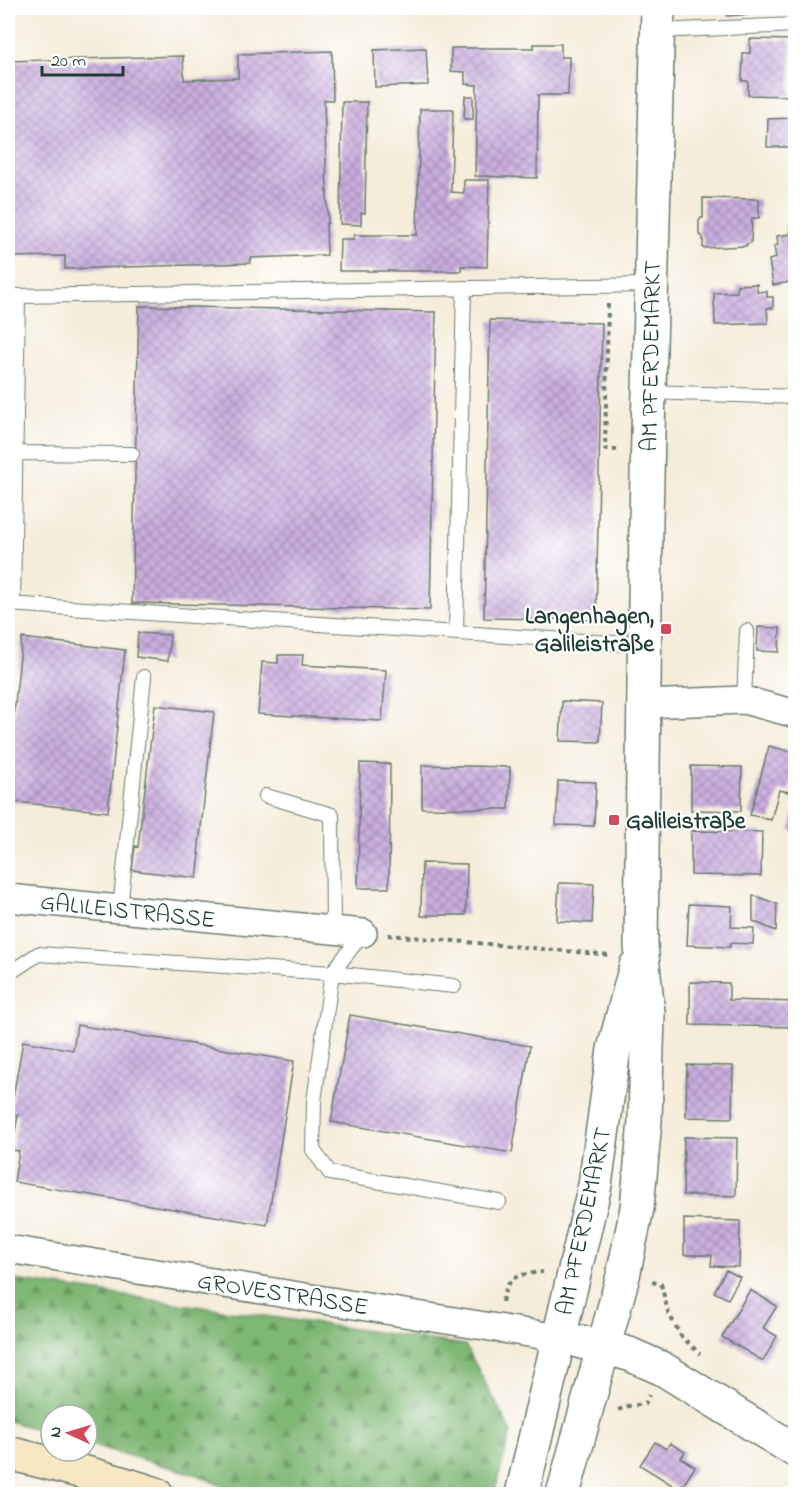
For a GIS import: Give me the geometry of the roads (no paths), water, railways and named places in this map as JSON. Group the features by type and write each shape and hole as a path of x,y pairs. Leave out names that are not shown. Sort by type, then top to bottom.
{"main road":[{"path":"8,1453 156,1494"}],"street":[{"name":"AM PFERDEMARKT","path":"563,1494 623,1276 637,1208 645,1121 648,1013 642,946 644,704 657,19"},
{"path":"644,704 744,700 795,714"},
{"name":"GALILEISTRASSE","path":"8,898 363,933"},
{"name":"AM PFERDEMARKT","path":"522,1494 595,1185 614,1049 642,946"},
{"name":"GROVESTRASSE","path":"8,1249 559,1338"},
{"path":"559,1338 629,1354 663,1370 795,1451"}],"lane":[{"path":"657,19 795,26"},
{"path":"645,645 10,604 18,296 651,285"},
{"path":"456,633 464,288"},
{"path":"649,392 795,397"},
{"path":"15,453 132,454"},
{"path":"744,700 747,631"},
{"path":"120,909 144,678"},
{"path":"267,796 332,815 333,930"},
{"path":"363,933 332,973 314,1101 313,1150 330,1173 499,1202"},
{"path":"8,971 11,972 38,954 332,973 454,986"}],"place":[{"name":"Langenhagen, Galileistraße","path":"666,629"},
{"name":"Galileistraße","path":"614,820"}]}
